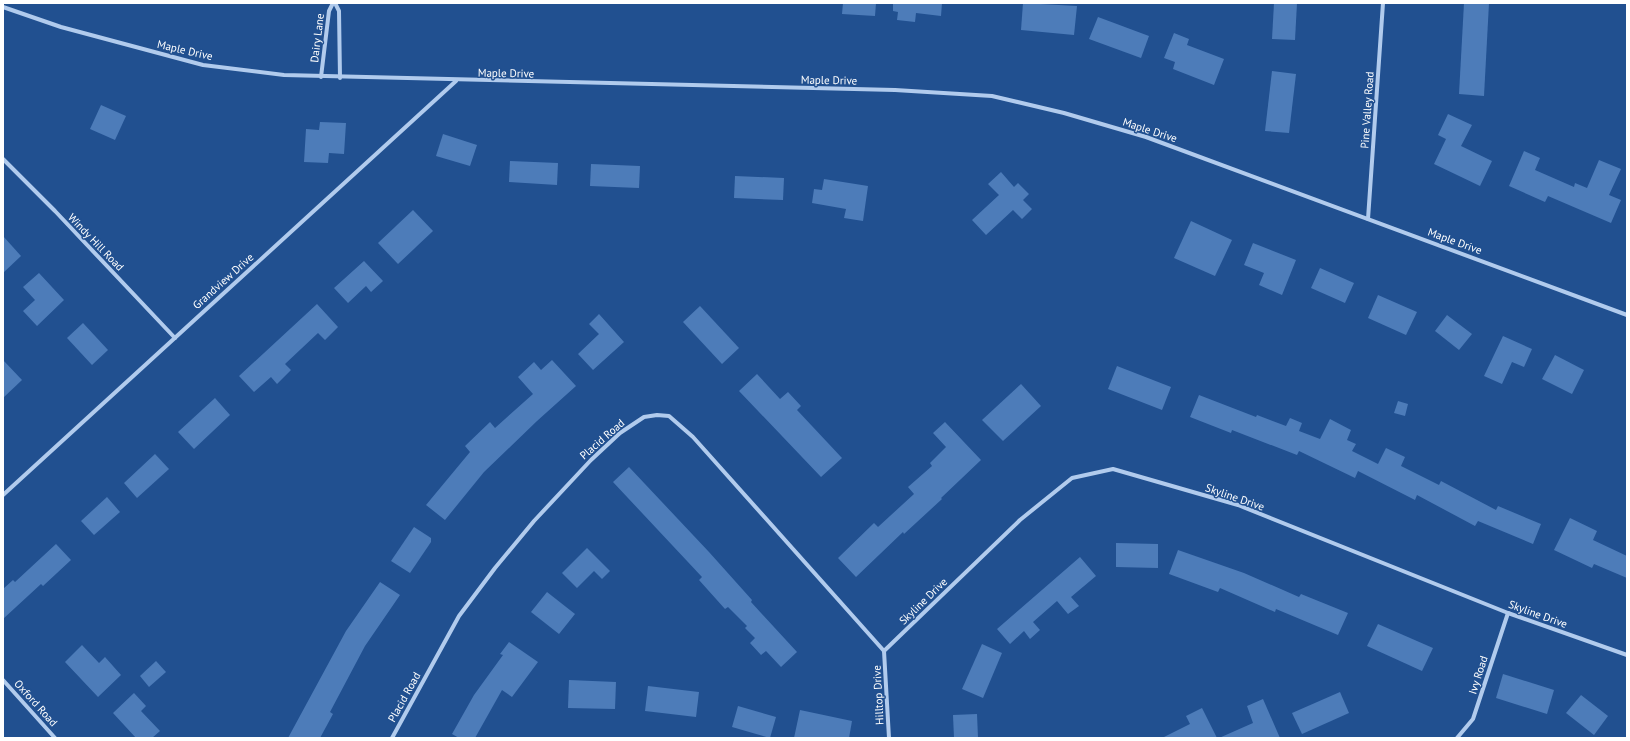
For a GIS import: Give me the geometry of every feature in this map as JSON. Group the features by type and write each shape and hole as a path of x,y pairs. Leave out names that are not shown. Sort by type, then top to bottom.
{"street":[{"name":"Dairy Lane","path":"321,77 328,11 334,3 339,10 340,78"},
{"name":"Pine Valley Road","path":"1368,219 1383,3"},
{"name":"Maple Drive","path":"3,7 61,27 204,65 284,75 340,78 895,90 992,96 1064,113 1146,136 1627,315"},
{"name":"Grandview Drive","path":"3,495 456,80"},
{"name":"Windy Hill Road","path":"3,159 175,338"},
{"name":"Placid Road","path":"392,738 459,616 495,568 534,521 590,460 620,433 644,417 657,415 669,416 693,437 884,651"},
{"name":"Skyline Drive","path":"884,651 1020,520 1072,478 1114,470 1238,505 1508,613 1627,655"},
{"name":"Ivy Road","path":"1457,738 1473,720 1508,613"},
{"name":"Hilltop Drive","path":"884,651 889,738"},
{"name":"Oxford Road","path":"3,680 55,738"}],"building":[{"path":"843,3 876,3 875,16 842,14"},
{"path":"893,3 942,3 941,16 916,13 915,22 897,20 898,12 893,11"},
{"path":"1023,3 1077,6 1074,35 1021,30"},
{"path":"1274,3 1297,3 1295,40 1272,39"},
{"path":"1464,3 1489,3 1484,96 1459,94"},
{"path":"1098,17 1149,36 1141,58 1089,39"},
{"path":"1174,33 1189,39 1187,45 1224,59 1214,85 1173,69 1175,62 1164,58"},
{"path":"1272,71 1296,74 1289,133 1265,131"},
{"path":"101,105 126,116 115,140 90,129"},
{"path":"1448,114 1472,125 1461,146 1492,161 1480,186 1434,164 1446,139 1438,135"},
{"path":"320,122 346,123 344,154 329,153 328,163 304,162 306,129 319,130"},
{"path":"443,134 477,145 470,166 436,156"},
{"path":"1524,151 1540,158 1535,170 1574,187 1575,183 1587,188 1599,160 1621,169 1609,195 1621,200 1611,223 1548,196 1545,202 1509,186"},
{"path":"510,161 558,163 557,185 509,182"},
{"path":"591,164 640,166 639,188 590,186"},
{"path":"1001,172 1014,187 1018,183 1029,194 1023,200 1032,209 1022,219 1013,210 986,235 972,220 999,195 988,184"},
{"path":"735,176 784,178 783,200 734,198"},
{"path":"824,179 868,186 863,221 844,218 846,209 812,203 814,189 822,190"},
{"path":"413,210 433,231 398,264 378,243"},
{"path":"1191,221 1232,240 1215,276 1174,258"},
{"path":"3,236 21,256 3,273"},
{"path":"1253,243 1296,260 1282,295 1259,285 1264,273 1244,265"},
{"path":"364,261 383,281 371,292 366,286 348,303 334,288"},
{"path":"1320,268 1354,283 1345,303 1311,288"},
{"path":"39,273 64,300 37,326 23,311 35,300 23,287"},
{"path":"1378,295 1417,312 1406,335 1368,318"},
{"path":"317,304 338,327 325,340 318,333 285,364 291,370 277,384 271,377 254,392 239,376"},
{"path":"700,306 739,348 722,364 683,322"},
{"path":"599,314 624,342 593,370 578,354 599,334 589,324"},
{"path":"1447,315 1472,334 1459,350 1435,331"},
{"path":"83,323 108,350 92,365 67,338"},
{"path":"1503,336 1532,349 1524,367 1512,362 1502,384 1484,376"},
{"path":"1555,355 1584,370 1572,394 1542,379"},
{"path":"3,360 22,380 3,398"},
{"path":"552,360 576,386 484,472 445,520 426,505 470,452 465,446 490,422 495,428 533,394 518,377 534,362 541,370"},
{"path":"1117,366 1171,387 1162,410 1108,389"},
{"path":"757,374 780,399 788,392 801,406 797,410 842,458 821,477 739,391"},
{"path":"1021,384 1041,406 1003,441 982,420"},
{"path":"1199,395 1256,417 1257,415 1286,426 1290,418 1302,423 1299,431 1320,439 1330,419 1351,430 1347,440 1356,444 1352,451 1378,464 1386,448 1405,457 1401,466 1439,485 1441,481 1496,510 1498,506 1541,524 1533,544 1478,521 1475,526 1417,495 1415,500 1358,471 1355,478 1299,451 1297,455 1232,430 1231,433 1190,417"},
{"path":"215,398 230,415 194,449 178,432"},
{"path":"1398,401 1408,404 1405,416 1394,413"},
{"path":"945,422 981,460 941,498 942,499 904,534 903,532 856,577 838,558 874,523 878,527 914,494 908,487 932,466 930,463 946,447 933,433"},
{"path":"155,454 169,469 137,498 124,483"},
{"path":"629,467 709,552 752,600 751,602 797,652 781,667 766,651 761,655 750,643 755,638 745,628 747,626 728,607 725,609 699,580 702,577 613,482"},
{"path":"107,497 120,512 94,535 81,521"},
{"path":"1570,518 1597,531 1593,540 1627,556 1627,578 1594,564 1592,568 1554,550"},
{"path":"414,527 431,538 431,542 410,573 391,561"},
{"path":"1116,543 1158,544 1158,568 1116,567"},
{"path":"56,544 71,560 43,586 41,584 3,619 3,589 13,580 15,582"},
{"path":"587,548 610,571 602,579 594,571 577,588 562,573"},
{"path":"1178,550 1244,573 1299,597 1301,594 1348,613 1338,635 1276,609 1275,612 1220,588 1218,592 1169,574"},
{"path":"1080,557 1096,576 1071,597 1079,606 1068,614 1057,601 1033,622 1040,630 1030,639 1024,631 1010,644 997,629"},
{"path":"380,582 400,595 365,646 330,712 333,714 320,738 288,738 346,631"},
{"path":"547,592 575,614 559,634 531,612"},
{"path":"1378,624 1433,648 1422,671 1367,646"},
{"path":"509,642 538,662 512,697 502,690 475,738 459,738 452,734 474,695 503,655 500,654"},
{"path":"982,644 1002,653 983,698 962,689"},
{"path":"82,645 99,663 105,657 121,675 98,697 65,662"},
{"path":"156,661 166,672 149,687 140,676"},
{"path":"1503,674 1554,690 1547,714 1496,698"},
{"path":"569,680 616,682 615,709 568,708"},
{"path":"648,686 699,692 696,717 645,711"},
{"path":"1340,692 1349,713 1302,734 1292,713"},
{"path":"134,693 146,706 141,711 160,731 152,738 136,738 113,713"},
{"path":"1581,695 1608,716 1594,735 1566,713"},
{"path":"1263,699 1280,738 1219,738 1253,723 1247,706"},
{"path":"738,706 776,717 770,738 732,727"},
{"path":"1202,708 1217,738 1162,738 1190,724 1186,716"},
{"path":"800,710 852,721 849,738 794,738"},
{"path":"977,714 978,738 954,738 953,715"}]}
